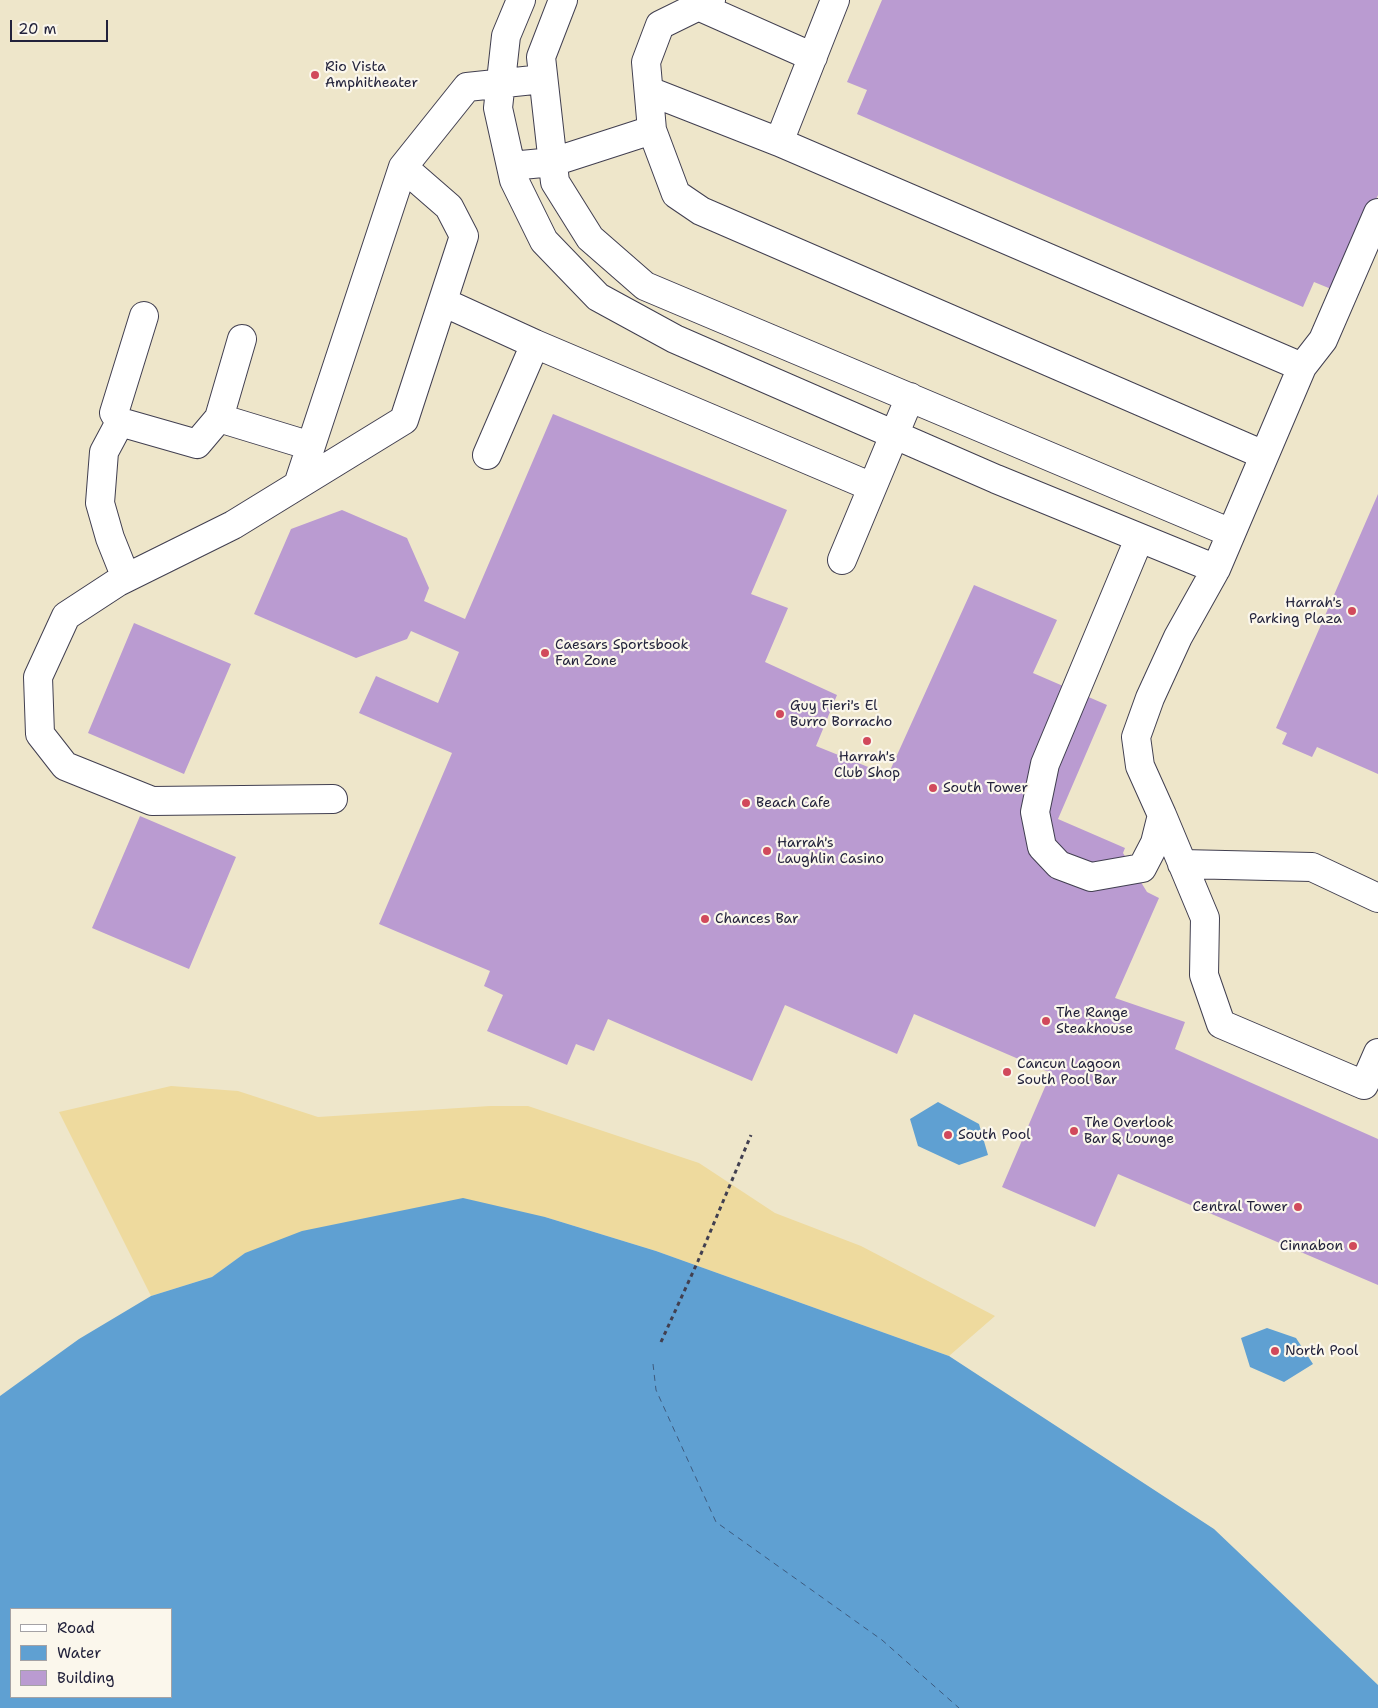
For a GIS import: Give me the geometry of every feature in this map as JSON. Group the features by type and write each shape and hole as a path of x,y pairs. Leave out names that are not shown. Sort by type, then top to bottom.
{"lane":[{"path":"521,0 506,36 498,108 514,180 544,241 598,297 676,339 1139,539 1216,569"},
{"path":"563,0 541,57 555,182 590,238 645,286 1231,533"},
{"path":"779,142 835,0"},
{"path":"813,57 704,3 660,25 646,62 652,130 676,194 701,211 1264,455"},
{"path":"298,485 403,167 467,87 543,79"},
{"path":"649,91 779,142 1302,367"},
{"path":"511,166 552,162 652,130"},
{"path":"334,799 152,801 65,766 40,734 38,677 66,616 118,582 234,525 404,420 464,236 449,206 403,167"},
{"path":"1378,213 1323,340 1302,367 1216,569 1178,637 1150,698 1136,737 1140,766 1205,918 1204,975 1221,1024 1364,1085 1378,1053"},
{"path":"442,302 535,344 872,487"},
{"path":"144,316 114,413 120,422 197,444 218,418 242,340"},
{"path":"487,455 535,344"},
{"path":"842,560 910,397"},
{"path":"218,418 311,446"},
{"path":"120,422 104,452 100,503 110,538 126,578"},
{"path":"1139,539 1045,764 1035,812 1042,847 1058,865 1091,877 1142,868 1155,843 1162,815"},
{"path":"1182,864 1312,867 1378,898"}],"path":[{"path":"661,1342 698,1261 751,1135"}],"sand":[{"path":"171,1086 238,1091 318,1117 490,1106 528,1106 699,1163 775,1213 861,1246 995,1316 949,1356 656,1251 545,1217 245,1253 212,1277 151,1296 59,1112"}],"water":[{"name":"South Pool","path":"938,1102 979,1124 988,1155 959,1165 918,1146 910,1119"},
{"path":"463,1198 545,1217 656,1251 949,1356 1214,1529 1378,1685 1378,1708 0,1708 0,1396 79,1339 151,1296 212,1277 245,1253 302,1231"},
{"name":"North Pool","path":"1267,1328 1296,1338 1313,1364 1284,1382 1250,1367 1241,1338"}],"building":[{"path":"882,0 1378,0 1378,195 1336,291 1314,282 1303,307 857,114 867,90 847,82"},
{"name":"Harrah's Laughlin Casino","path":"553,414 787,510 751,594 788,608 765,662 837,695 816,746 888,775 974,585 1057,620 1033,673 1107,705 1058,819 1125,848 1123,853 1147,892 1159,898 1115,998 1185,1022 1175,1049 1378,1139 1378,1285 1118,1174 1095,1227 1002,1187 1051,1073 914,1014 897,1054 785,1005 752,1081 608,1019 594,1051 576,1044 567,1065 487,1031 503,995 484,986 490,971 379,924 452,753 359,713 376,676 438,703 459,652 411,631 407,639 356,658 254,614 291,529 342,510 407,538 429,588 424,601 465,619"},
{"name":"Harrah's Parking Plaza","path":"1378,494 1378,774 1317,747 1312,757 1282,744 1287,733 1276,728"},
{"path":"134,623 231,664 184,774 88,733"},
{"path":"140,816 236,857 189,969 92,928"}],"ferry route":[{"path":"653,1364 656,1390 716,1522 882,1640 959,1708"}],"place":[{"name":"Rio Vista Amphitheater","path":"315,75"},
{"name":"Harrah's Parking Plaza","path":"1352,611"},
{"name":"Caesars Sportsbook Fan Zone","path":"545,653"},
{"name":"Guy Fieri's El Burro Borracho","path":"780,714"},
{"name":"Harrah's Club Shop","path":"867,741"},
{"name":"South Tower","path":"933,788"},
{"name":"Beach Cafe","path":"746,803"},
{"name":"Harrah's Laughlin Casino","path":"767,851"},
{"name":"Chances Bar","path":"705,919"},
{"name":"The Range Steakhouse","path":"1046,1021"},
{"name":"Cancun Lagoon South Pool Bar","path":"1007,1072"},
{"name":"The Overlook Bar & Lounge","path":"1074,1131"},
{"name":"South Pool","path":"948,1135"},
{"name":"Central Tower","path":"1298,1207"},
{"name":"Cinnabon","path":"1353,1246"},
{"name":"North Pool","path":"1275,1351"}]}
